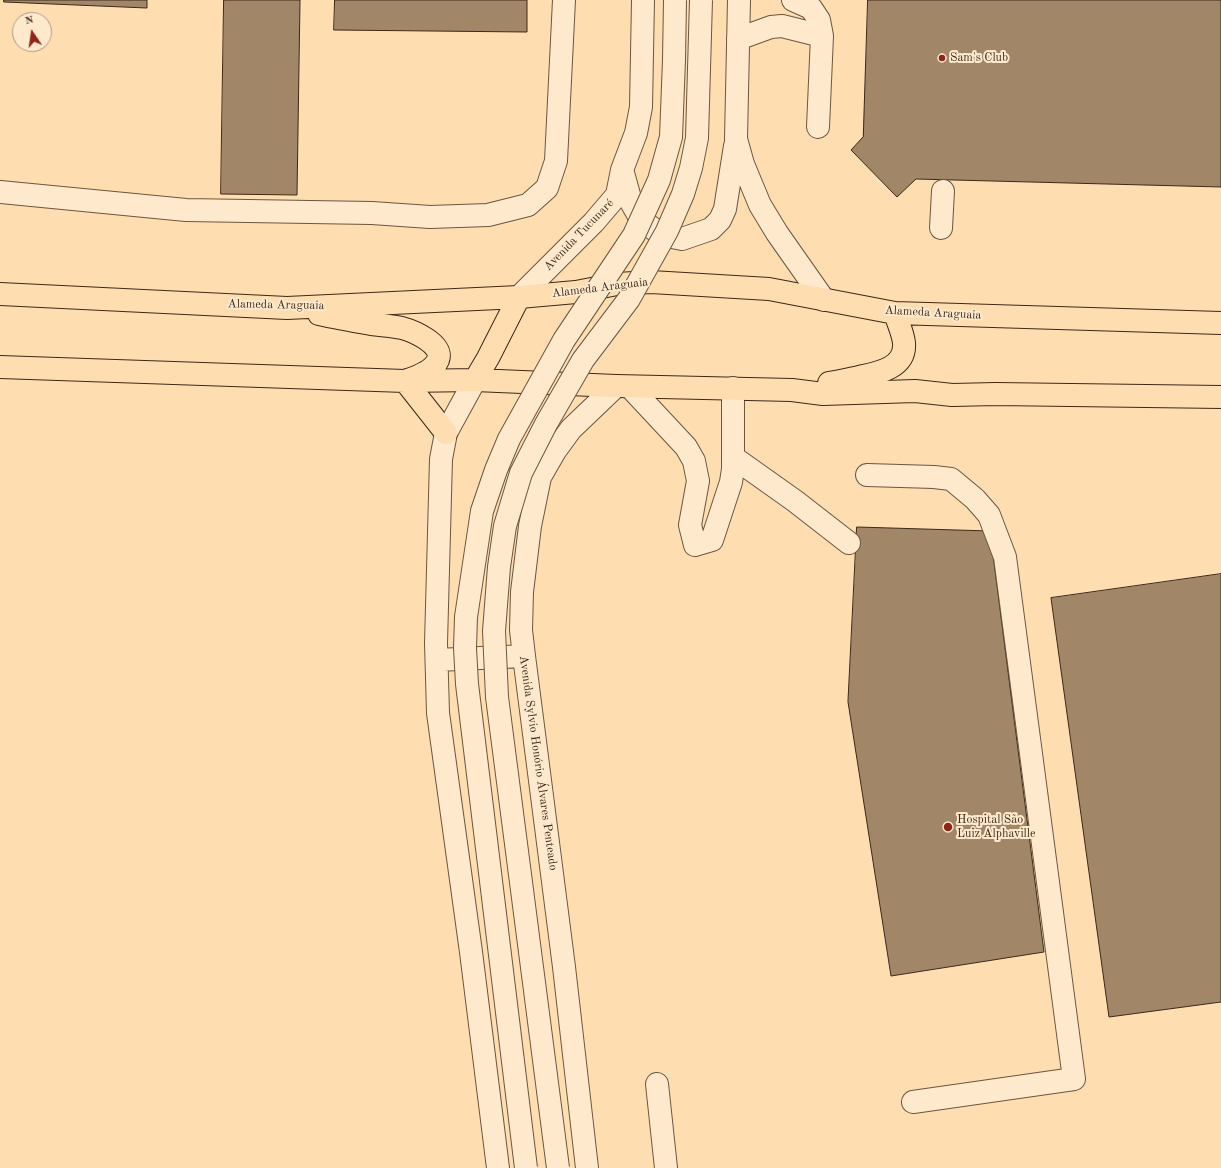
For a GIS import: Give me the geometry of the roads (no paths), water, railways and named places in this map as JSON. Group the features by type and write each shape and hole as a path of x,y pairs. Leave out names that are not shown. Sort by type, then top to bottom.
{"main road":[{"name":"Alameda Araguaia","path":"0,294 287,308 519,297 576,292 616,284 652,282 769,289 895,313 1221,323"},
{"path":"476,380 519,297"},
{"path":"287,308 343,319 402,328 415,333 430,342 439,354 438,360 426,372 405,381"},
{"path":"792,390 881,372 894,365 901,356 904,344 895,313"},
{"path":"0,367 405,381 476,380 623,386 733,388 792,390 823,394 915,391 952,395 996,394 1221,397"},
{"path":"405,381 446,433"}],"street":[{"path":"0,192 186,210 372,213 430,217 488,215 528,204 547,188 556,161 564,0"},
{"name":"Avenida Tucunaré","path":"519,297 594,222 617,195 622,170 636,133 640,107 643,0"},
{"path":"526,1168 467,684 465,648 466,616 482,511 496,470 509,439 564,340 634,235 659,180 671,137 675,0"},
{"path":"558,1168 497,697 494,631 499,567 505,526 521,473 546,424 583,360 629,299 667,231 683,194 698,138 701,0"},
{"path":"622,170 631,202 642,220 662,235 682,239 711,229 720,220 725,209 736,139 739,0"},
{"path":"793,0 811,8 819,20 822,36 818,127"},
{"path":"738,39 771,27 782,26 822,36"},
{"path":"736,139 747,177 760,205 777,233 824,300"},
{"path":"941,228 943,190"},
{"path":"476,380 446,433 441,459 437,660 438,713 471,952 498,1168"},
{"path":"623,386 686,447 694,461 698,481 690,525 695,545 712,540 731,482 733,457 733,388"},
{"name":"Avenida Sylvio Honório Álvares Penteado","path":"587,1168 564,967 521,630 522,592 530,526 540,477 555,450 571,429 623,386"},
{"path":"733,457 795,501 849,543"},
{"path":"867,475 951,479 975,498 989,515 1004,557 1074,1079 913,1102"},
{"path":"437,660 524,656"},
{"path":"657,1084 666,1168"}],"place":[{"name":"Sam's Club","path":"942,58"},
{"name":"Hospital São Luiz Alphaville","path":"948,827"}]}
